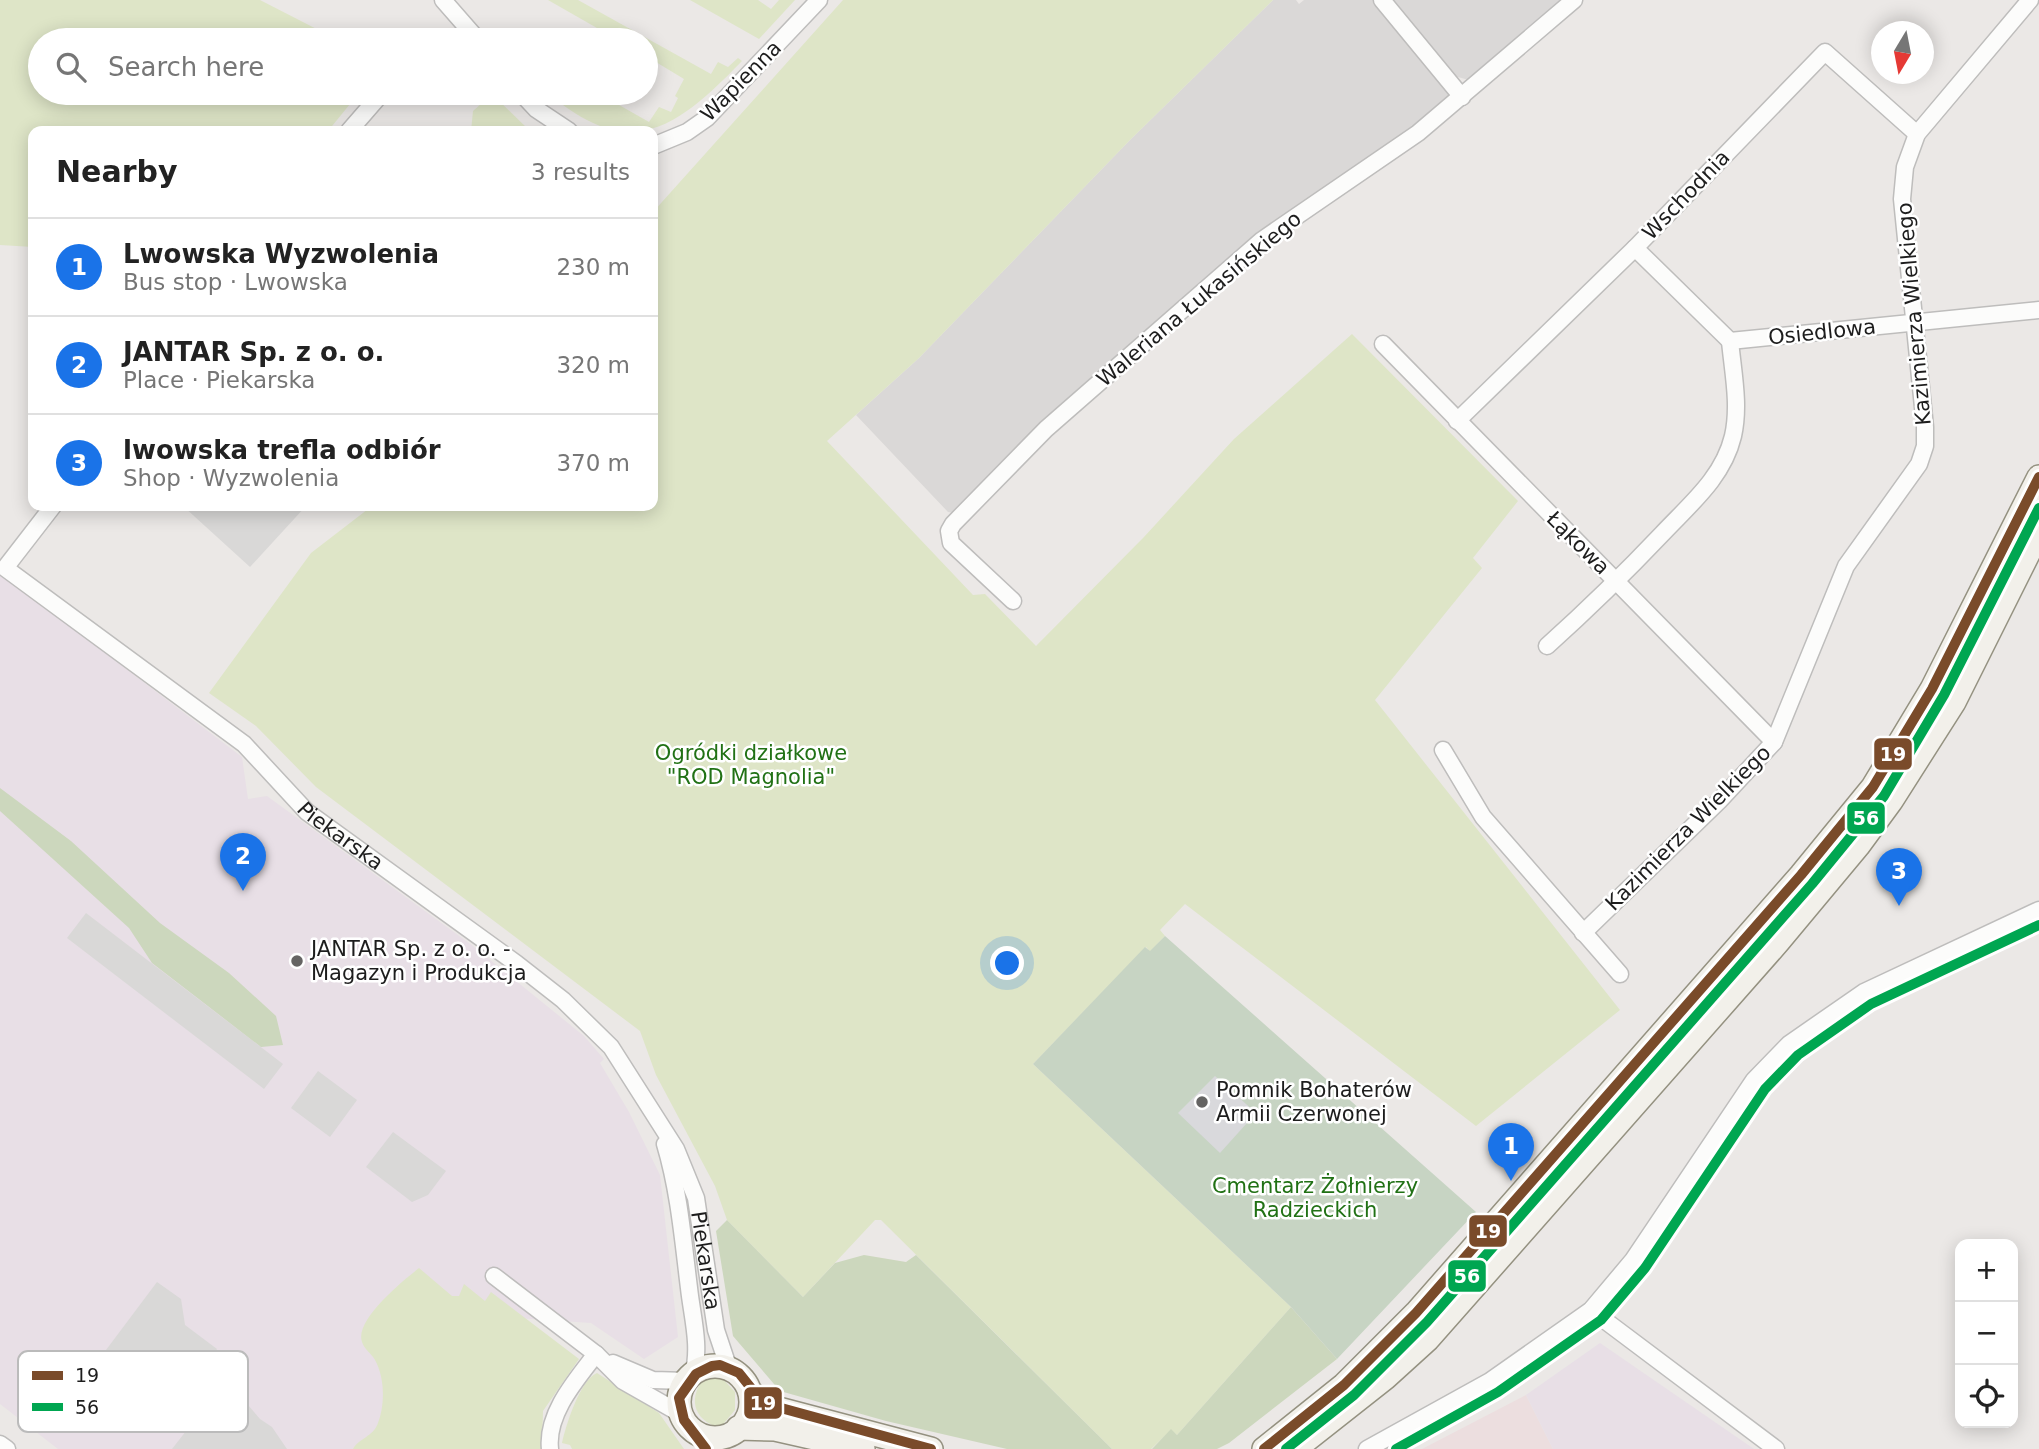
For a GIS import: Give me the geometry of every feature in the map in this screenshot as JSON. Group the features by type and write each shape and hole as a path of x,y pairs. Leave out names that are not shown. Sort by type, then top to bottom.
{"main road":[{"path":"1264,1449 1344,1385 1416,1313 1840,829 1903,741 1958,640 2039,477"},
{"path":"1295,1449 1385,1378 1428,1339 1492,1270 1858,846 1891,801 1954,702 2039,532"},
{"path":"735,1438 751,1412 750,1392 745,1380 728,1366 715,1365 690,1378 678,1398 681,1414 688,1428 704,1443 725,1436 735,1438 775,1429 863,1449"},
{"path":"1318,1449 1367,1408 1385,1378"},
{"path":"750,1392 763,1403 779,1409 931,1449"},
{"path":"796,1449 825,1440"}],"street":[{"path":"443,0 464,28"},
{"name":"Wapienna","path":"658,144 687,132 707,118 819,0"},
{"path":"1382,0 1462,97"},
{"name":"Waleriana Łukasińskiego","path":"1013,601 951,542 949,531 953,524 1046,429 1262,240 1398,147 1462,97 1574,0"},
{"name":"Kazimierza Wielkiego","path":"1583,933 1719,801 1774,742 1846,566 1914,474 1922,456 1925,427 1902,199 1905,167 1917,134 2030,0"},
{"name":"Wschodnia","path":"1457,421 1635,248 1825,52 1917,134"},
{"path":"353,126 372,105"},
{"path":"532,105 562,126"},
{"path":"1547,646 1617,582 1705,491 1732,439 1737,411 1730,341 1635,248"},
{"name":"Osiedlowa","path":"1730,341 2039,310"},
{"name":"Łąkowa","path":"1383,344 1774,742"},
{"name":"Piekarska","path":"49,511 5,568 244,744 307,812 563,1000 611,1047 676,1149 696,1198 719,1348 728,1366"},
{"path":"1443,750 1483,817 1620,974"},
{"path":"1367,1449 1490,1381 1591,1310 1633,1260 1754,1080 1789,1044 1864,992 2039,911"},
{"name":"Piekarska","path":"658,1122 676,1190 698,1360 690,1378"},
{"path":"494,1276 596,1354 630,1385 681,1414"},
{"path":"1591,1310 1776,1449"},
{"path":"596,1354 653,1380 690,1378"},
{"path":"550,1449 553,1423 563,1401 596,1354"},
{"path":"0,1444 7,1449"}],"shaded area":[{"path":"1273,0 1296,0 1299,4 1304,0 1373,0 1445,85 1449,94 1447,102 1415,128 1256,233 1045,419 954,513 948,512 856,415 919,358 1130,140"},
{"path":"1388,0 1560,0 1469,80 1454,76"},
{"path":"188,511 301,511 250,567"},
{"path":"0,573 242,757 248,799 267,796 473,946 584,1036 604,1059 600,1063 629,1112 660,1175 678,1337 644,1359 591,1323 517,1318 416,1449 58,1449 36,1432 248,1432 248,1351 18,1351 18,1418 0,1404"},
{"path":"86,913 283,1064 264,1089 67,938"},
{"path":"318,1071 357,1100 330,1137 291,1108"},
{"path":"1215,1076 1256,1113 1220,1153 1178,1113"},
{"path":"393,1132 446,1171 428,1195 412,1202 366,1167"},
{"path":"157,1282 181,1299 185,1325 217,1349 216,1351 105,1351"},
{"path":"1600,1343 1754,1449 1553,1449 1526,1395"},
{"path":"1526,1395 1553,1449 1422,1449"},
{"path":"248,1405 260,1419 272,1427 287,1449 172,1449 185,1432 248,1432"}],"green space":[{"path":"0,0 260,0 315,28 28,28 28,105 349,105 332,126 28,126 28,247 0,245"},
{"path":"548,0 578,0 628,28 597,28"},
{"path":"690,0 758,0 771,9 779,0 795,0 759,39"},
{"name":"Ogródki działkowe \"ROD Magnolia\"","path":"843,0 1273,0 1130,140 919,358 827,441 973,595 985,594 1036,646 1144,537 1234,439 1352,334 1518,501 1473,558 1482,568 1375,700 1620,1010 1476,1126 1185,904 1160,930 1165,936 1150,952 1146,947 1033,1064 1291,1307 1177,1435 1171,1430 1151,1449 1112,1449 881,1220 875,1220 803,1297 727,1220 715,1186 656,1075 640,1031 316,787 256,726 209,693 311,553 366,511 658,511 658,206"},
{"path":"658,45 711,74 718,62 728,67 738,58 742,61 696,104 658,126 602,126 564,105 619,105 649,122 659,107 671,112 678,98 675,96 684,79 658,63"},
{"path":"480,105 503,105 525,126 472,126 473,111"},
{"path":"0,788 71,841 160,923 229,973 276,1016 283,1045 261,1047 152,963 129,928 0,811"},
{"name":"Cmentarz Żołnierzy Radzieckich","path":"1165,936 1476,1212 1337,1359 1291,1307 1033,1064 1145,947 1150,951"},
{"path":"727,1220 803,1297 835,1263 864,1255 906,1262 916,1255 1112,1449 1007,1449 886,1421 780,1391 733,1336 716,1231"},
{"path":"419,1268 452,1296 459,1296 464,1284 485,1301 491,1292 579,1359 543,1411 542,1449 353,1449 376,1428 383,1400 378,1367 362,1342 365,1323 382,1301"},
{"path":"1291,1307 1337,1359 1229,1443 1217,1449 1152,1449 1171,1429 1177,1435"},
{"path":"597,1373 659,1413 684,1449 572,1449 570,1445 562,1443 580,1393"},
{"path":"707,1375 723,1379 735,1392 735,1410 720,1428 703,1419 696,1406 697,1391"}],"transit line":[{"name":"19","path":"1264,1449 1344,1385 1416,1313 1801,875 1873,787 1932,689 2039,477"},
{"name":"56","path":"1286,1449 1354,1395 1427,1322 1812,884 1884,796 1944,695 2039,508"},
{"name":"56","path":"1396,1449 1498,1392 1601,1320 1645,1268 1765,1089 1798,1055 1871,1004 2039,925"},
{"name":"19","path":"706,1449 684,1420 679,1398 696,1374 720,1365 739,1373 763,1403 931,1449"}],"place":[{"name":"JANTAR Sp. z o. o.","path":"243,891"},
{"name":"lwowska trefla odbiór","path":"1899,906"},
{"name":"JANTAR Sp. z o. o. - Magazyn i Produkcja","path":"297,961"},
{"name":"Pomnik Bohaterów Armii Czerwonej","path":"1202,1102"},
{"name":"Lwowska Wyzwolenia","path":"1511,1181"}]}
